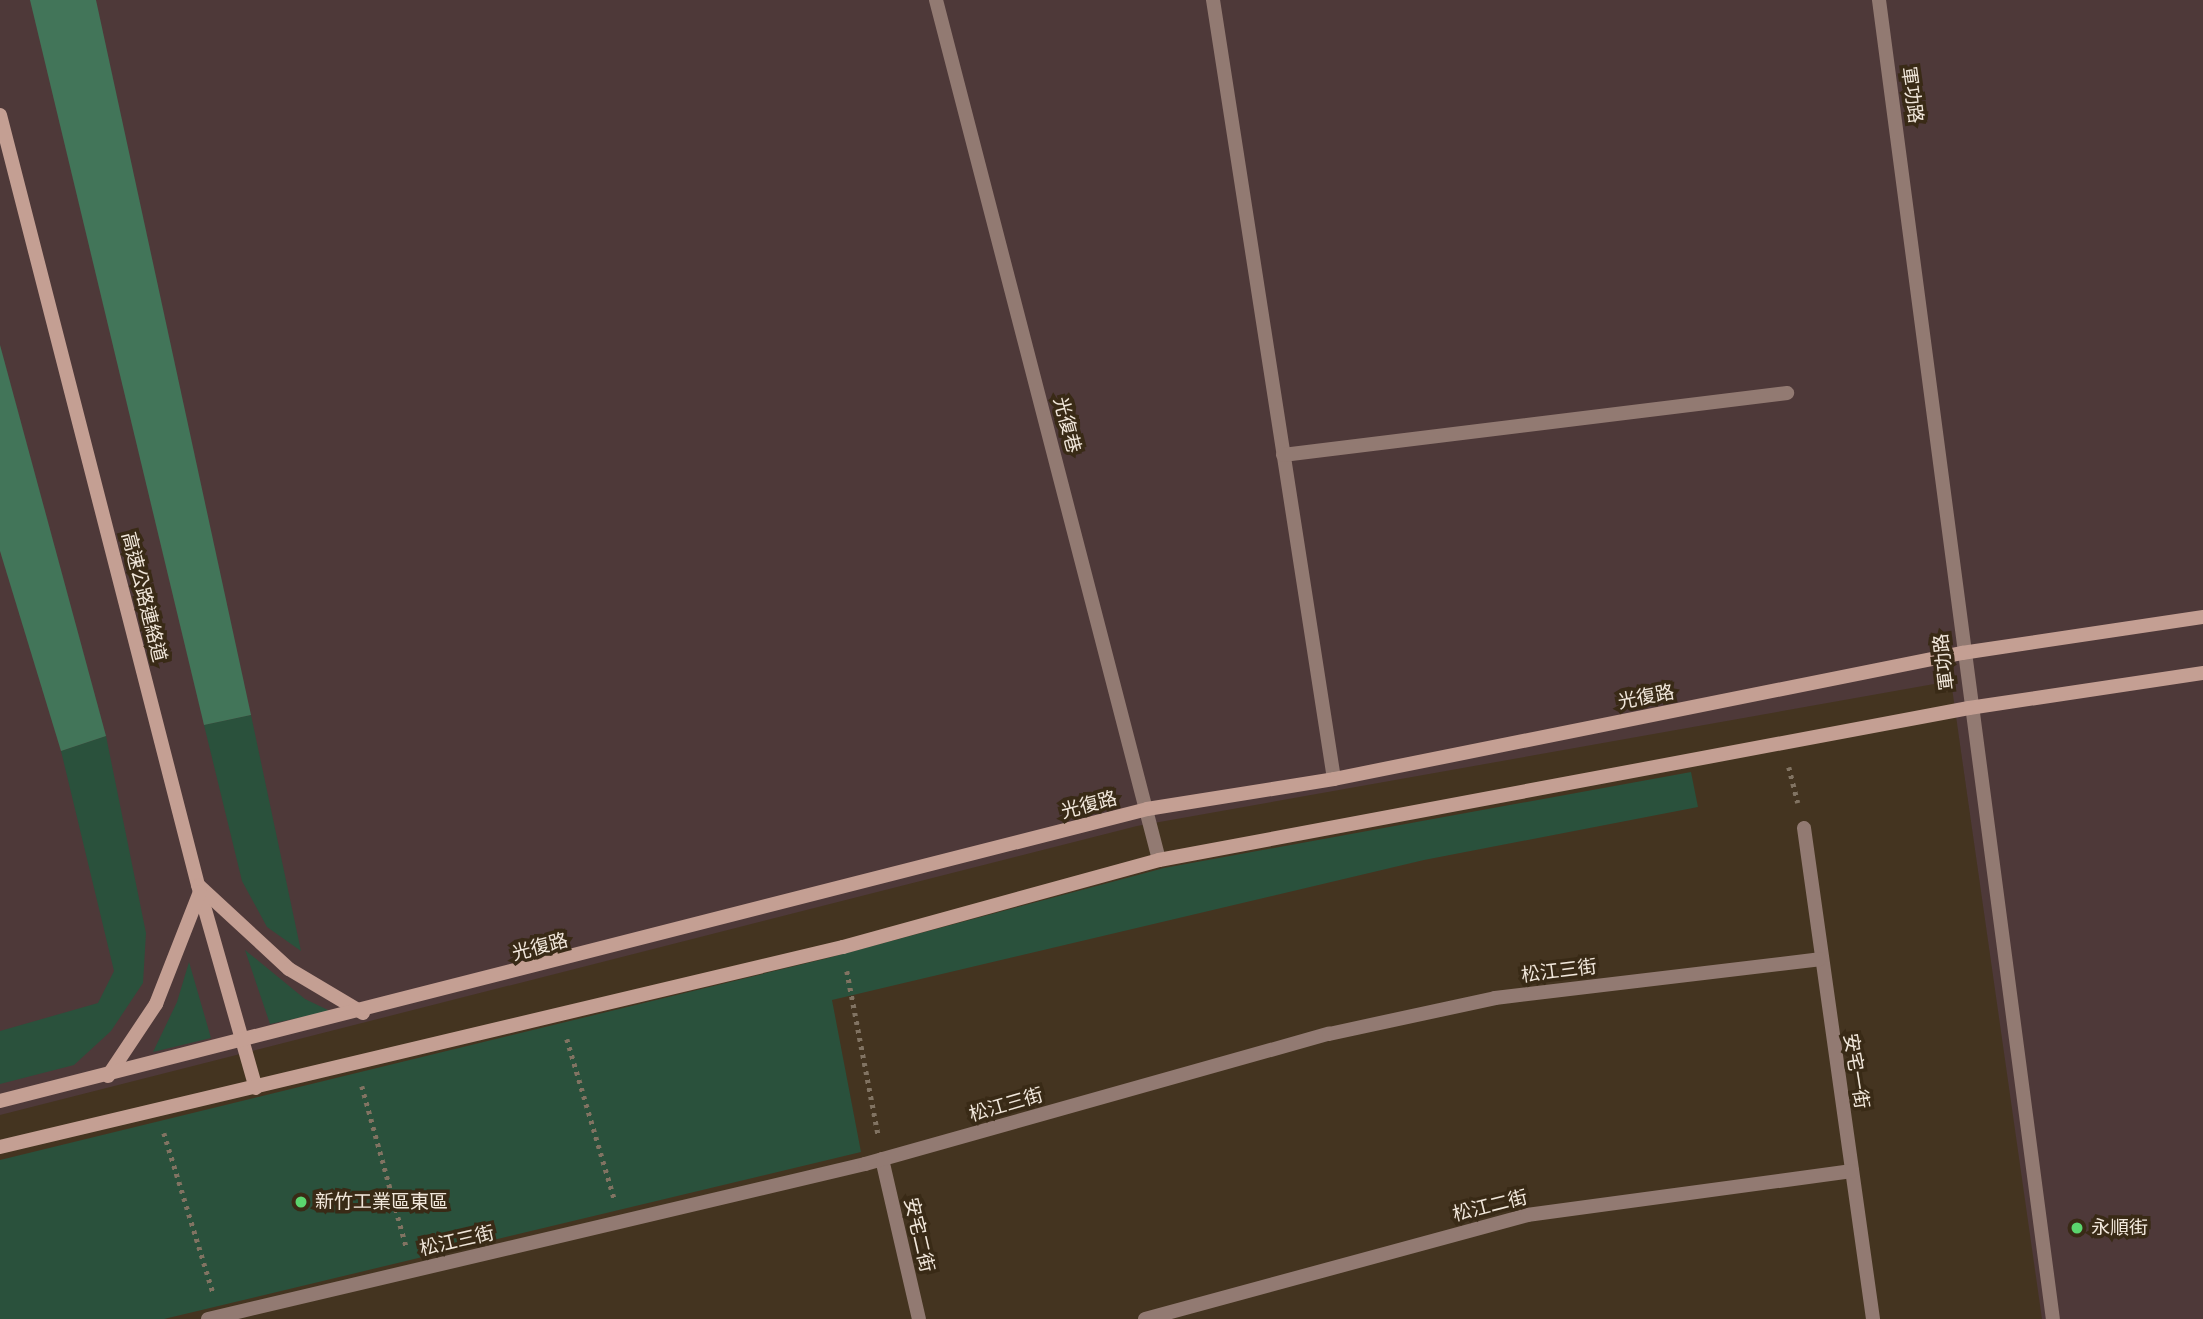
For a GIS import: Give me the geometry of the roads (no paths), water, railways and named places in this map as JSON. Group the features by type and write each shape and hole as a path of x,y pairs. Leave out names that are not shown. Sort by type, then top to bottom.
{"street":[{"name":"光復巷","path":"936,0 1160,860"},
{"path":"1213,0 1335,779"},
{"name":"軍功路","path":"1879,0 1969,708 2053,1319"},
{"name":"高速公路連絡道","path":"0,115 199,888 256,1088"},
{"path":"1283,455 1787,393"},
{"name":"光復路","path":"0,1101 108,1076 241,1040 363,1013 1147,809 1335,779 1962,653 2203,617"},
{"path":"0,1147 843,947 1160,860 1969,708 2203,673"},
{"name":"安宅一街","path":"1804,828 1820,959 1873,1319"},
{"path":"108,1076 156,1004 199,888 289,969 363,1013"},
{"name":"松江三街","path":"214,1317 882,1159 1329,1034 1495,998 1820,959"},
{"name":"安宅二街","path":"882,1159 919,1319"},
{"name":"松江二街","path":"1145,1319 1527,1215 1852,1171"}],"place":[{"name":"新竹工業區東區","path":"301,1202"},
{"name":"永順街","path":"2077,1228"}]}
